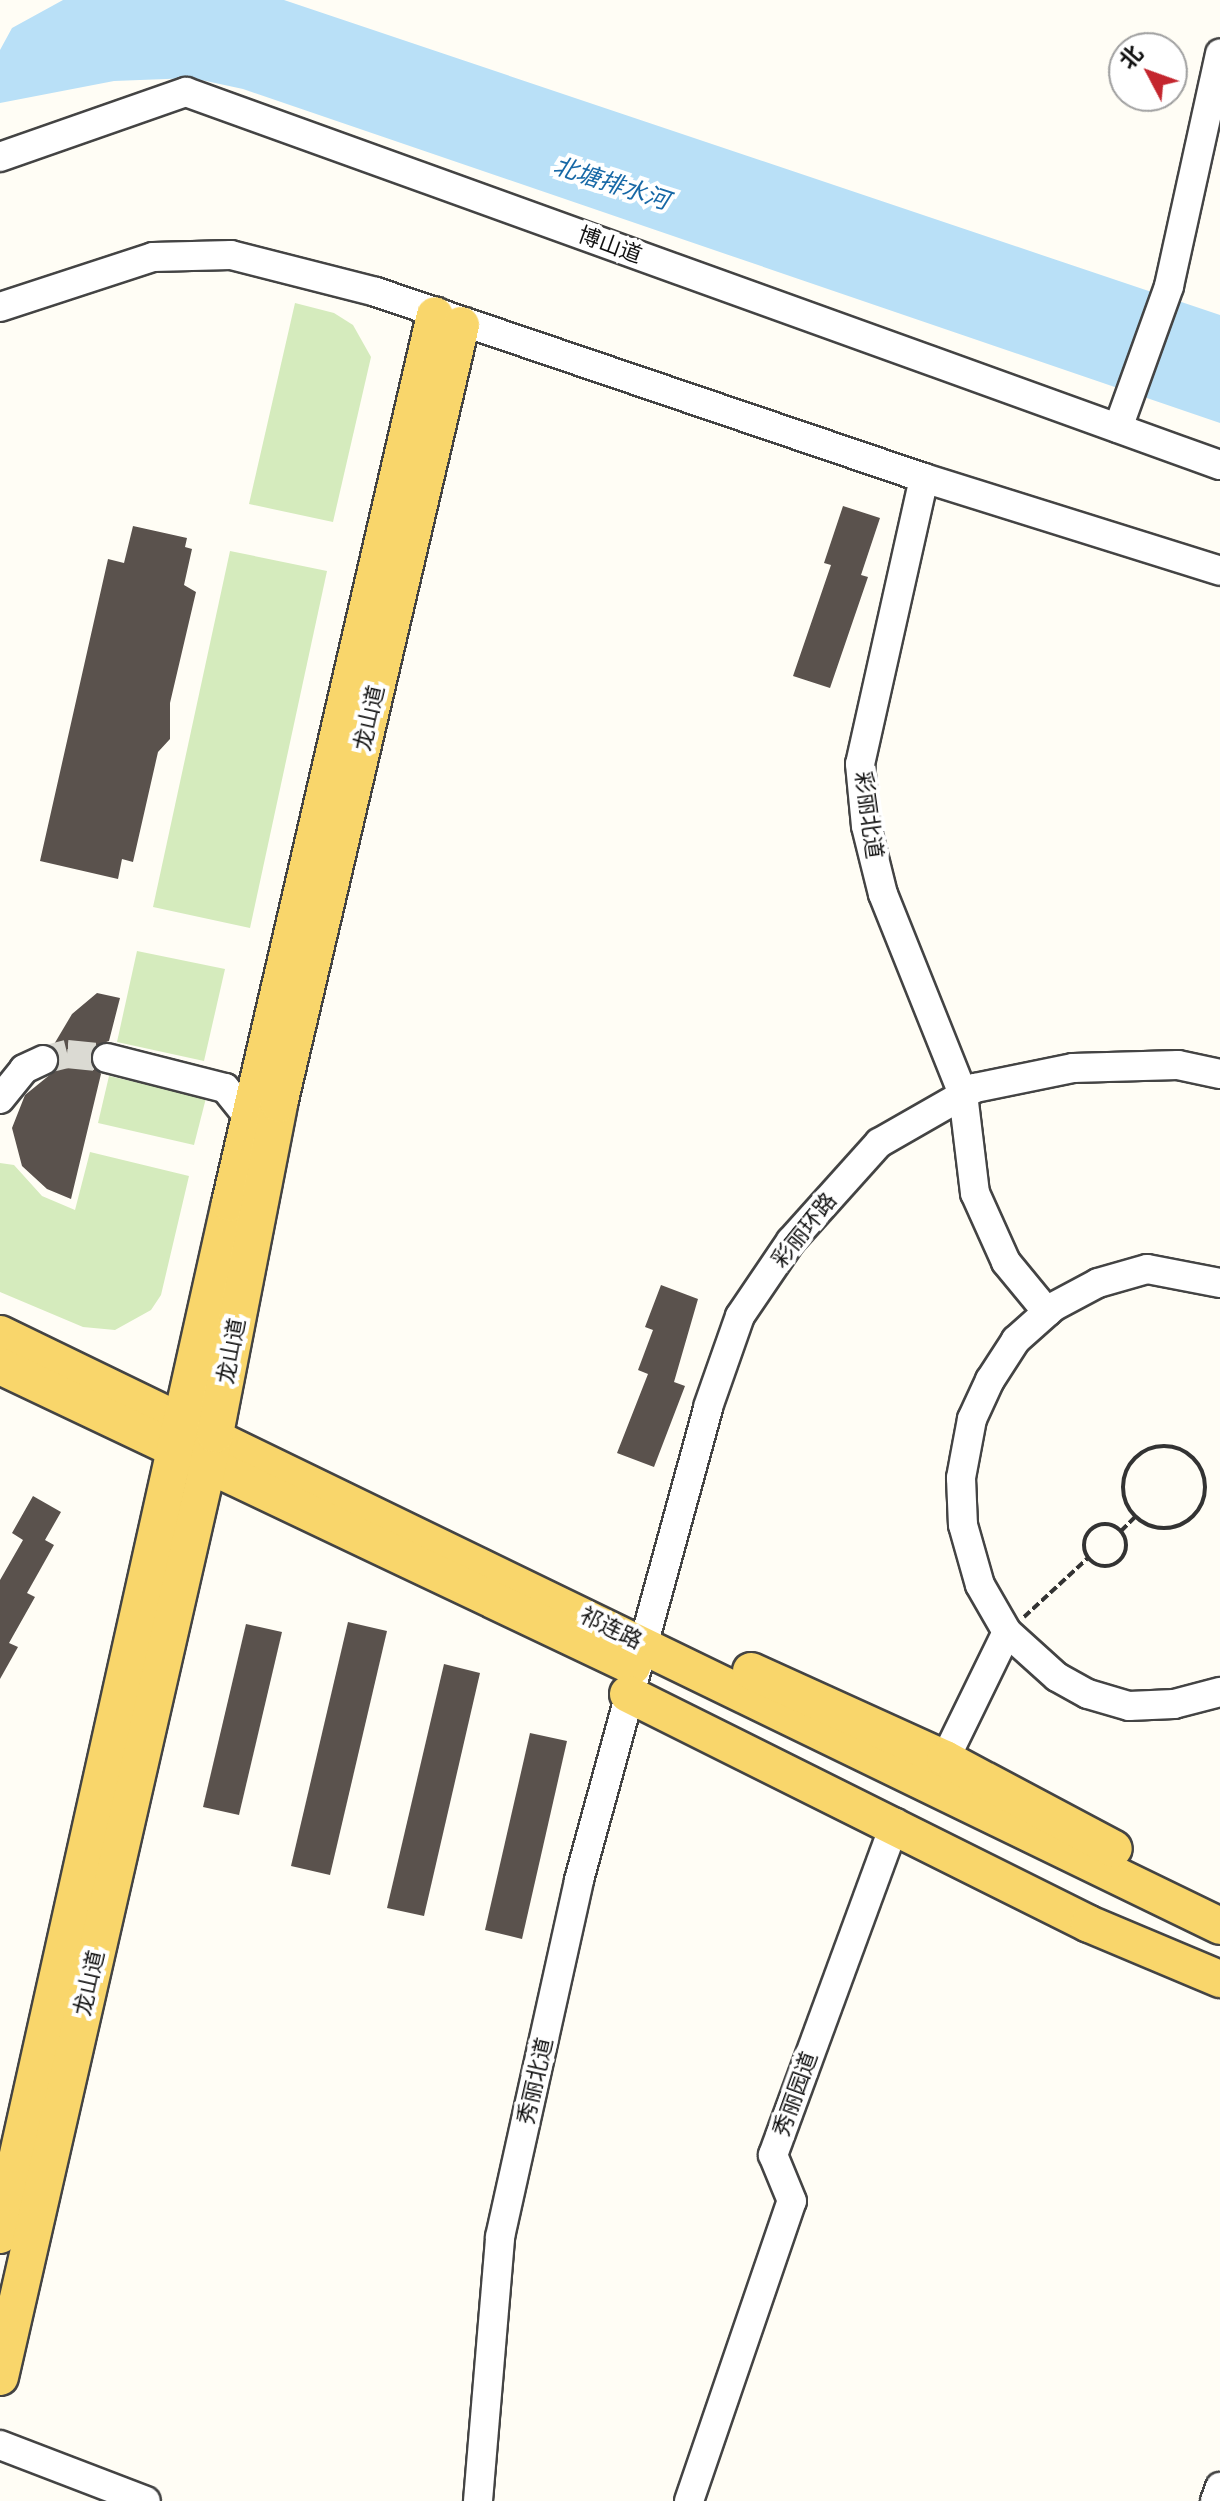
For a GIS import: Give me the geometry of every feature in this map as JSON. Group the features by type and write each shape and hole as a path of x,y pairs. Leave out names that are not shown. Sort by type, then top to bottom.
{"main road":[{"name":"龙山道","path":"0,2377 195,1442 250,1119 448,320"},
{"name":"龙山道","path":"0,2235 279,1104 448,320"},
{"name":"祁连路","path":"0,1334 195,1442 638,1657 1220,1950"},
{"name":"祁连路","path":"0,1366 195,1442"},
{"name":"祁连路","path":"638,1657 1220,1926"},
{"path":"638,1657 945,1759 1220,1900"},
{"path":"638,1657 895,1823 1089,1924 1220,1979"}],"street":[{"path":"1118,428 1169,286 1220,54"},
{"name":"博山道","path":"0,157 186,92 1220,465"},
{"path":"0,307 153,257 231,255 376,292 448,320 924,478 1220,571"},
{"name":"彩丽北道","path":"924,478 860,764 866,826 883,894 963,1094 975,1193 1006,1262 1047,1312"},
{"path":"107,1058 225,1088 250,1119"},
{"path":"0,1099 24,1069 43,1060"},
{"name":"彩丽环路","path":"638,1657 708,1407 740,1316 791,1241 879,1143 963,1094 1073,1068 1178,1065 1220,1074"},
{"path":"1220,1283 1147,1269 1098,1283 1047,1312 1016,1340 990,1380 972,1419 961,1478 967,1540 980,1585 1007,1632 1057,1677 1088,1694 1129,1706 1174,1704 1220,1692"},
{"path":"945,1759 1007,1632"},
{"name":"秀丽北道","path":"478,2501 500,2237 579,1880 638,1657"},
{"name":"秀丽园道","path":"689,2501 792,2201 773,2155 895,1823"},
{"path":"0,2445 146,2501"},
{"path":"0,2464 97,2501"},
{"path":"1215,2501 1220,2487"}],"path":[{"path":"1165,1445 1191,1454 1199,1465 1206,1490 1195,1514 1172,1528 1159,1528 1135,1517 1123,1492 1129,1465 1151,1447 1165,1445"},
{"path":"1121,1531 1135,1517"},
{"path":"1108,1524 1121,1531 1126,1543 1118,1561 1100,1565 1089,1558 1084,1545 1094,1527 1108,1524"},
{"path":"1007,1632 1089,1558"}],"green space":[{"path":"295,303 334,313 353,325 371,357 333,522 249,504"},
{"path":"230,551 327,571 250,928 153,907"},
{"path":"137,951 225,969 204,1061 117,1042"},
{"path":"109,1076 206,1098 194,1145 98,1123"},
{"path":"90,1152 189,1176 161,1295 151,1310 115,1330 83,1327 0,1292 0,1163 14,1165 42,1196 75,1210"}],"water":[{"name":"北塘排水河","path":"63,0 284,0 1220,315 1220,423 243,89 192,78 114,81 0,103 0,50 12,28"}],"building":[{"path":"843,506 880,518 861,575 868,577 830,688 793,676 831,565 824,563"},
{"path":"133,526 187,538 185,547 192,549 184,585 196,592 170,703 170,739 158,752 133,862 122,859 118,879 40,861 108,559 124,563"},
{"path":"97,993 120,998 109,1041 95,1046 90,1055 101,1074 71,1199 47,1189 22,1166 12,1128 25,1095 57,1069 59,1053 53,1046 72,1014"},
{"path":"661,1285 698,1299 674,1382 685,1386 654,1467 617,1453 648,1374 638,1370 653,1330 645,1327"},
{"path":"33,1496 61,1512 45,1540 54,1545 27,1593 35,1597 9,1643 18,1647 0,1679 0,1580 23,1540 12,1533"},
{"path":"348,1622 387,1631 330,1875 291,1866"},
{"path":"246,1624 282,1632 239,1815 203,1807"},
{"path":"444,1664 480,1673 424,1916 387,1908"},
{"path":"530,1733 567,1741 522,1939 485,1930"}],"tunnel":[{"path":"43,1060 67,1054 107,1058"}]}
